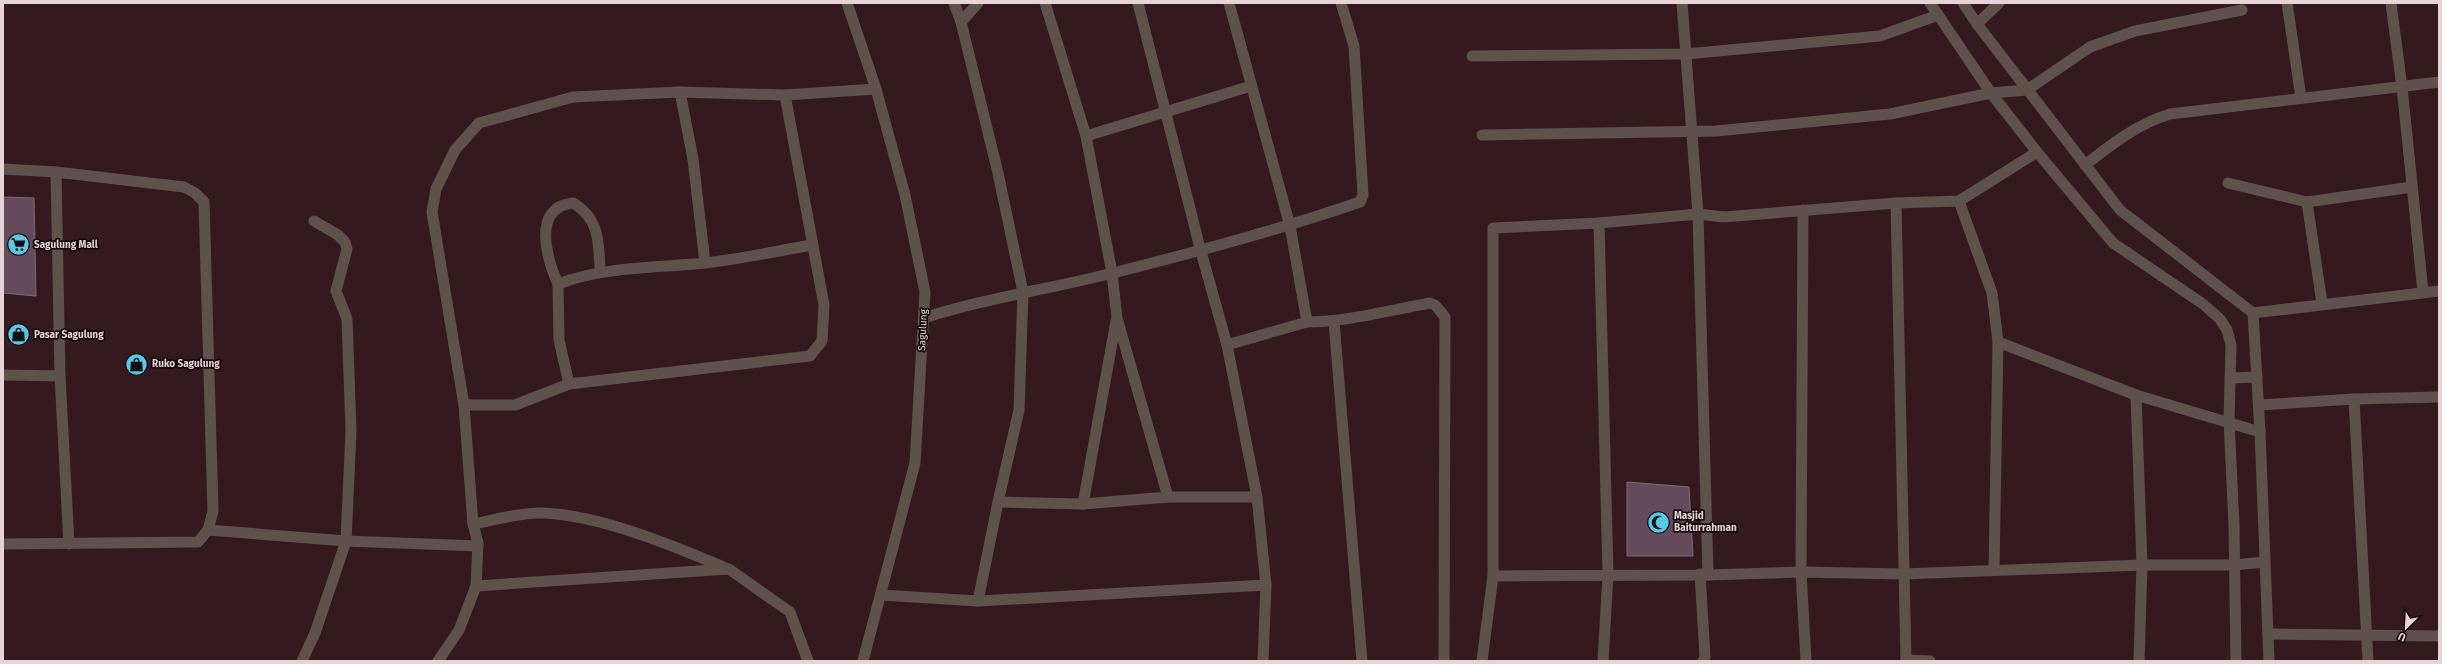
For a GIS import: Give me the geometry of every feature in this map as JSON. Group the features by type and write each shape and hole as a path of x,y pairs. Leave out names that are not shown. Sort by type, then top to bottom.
{"street":[{"name":"Sagulung","path":"847,3 876,89 905,195 925,292 915,463 882,595 863,661"},
{"path":"954,3 961,22 998,173 1023,292 1019,410 998,502 978,601"},
{"path":"961,22 978,3"},
{"path":"1044,3 1086,136 1112,273 1117,318 1168,497"},
{"path":"1138,3 1200,248 1227,345 1257,497 1266,585 1263,661"},
{"path":"1229,3 1290,226 1307,322"},
{"path":"924,318 971,303 1112,273 1200,248 1290,226 1360,202 1363,199 1354,46 1341,3"},
{"path":"1682,3 1698,214 1705,657 1703,661"},
{"path":"1930,3 1991,93 2037,152 2114,243 2203,304 2220,319 2227,330 2231,345 2229,421 2236,661"},
{"path":"1963,3 2027,90 2120,210 2253,313 2322,303 2439,291"},
{"path":"1977,24 1999,3"},
{"path":"2287,3 2301,98"},
{"path":"2391,3 2402,87 2423,292"},
{"path":"1482,135 1692,132 1890,114 1991,93 2027,90 2090,47 2135,31 2242,10"},
{"path":"1472,56 1686,54 1880,36 1938,15"},
{"path":"2085,165 2121,138 2150,120 2170,114 2439,82"},
{"path":"1086,136 1251,86"},
{"path":"438,661 459,630 476,586 478,546 473,524 464,405 432,212 436,189 454,150 479,123 573,96 680,92 785,95 876,89"},
{"path":"680,92 693,159 705,263"},
{"path":"464,405 515,405 569,384 810,356 822,341 824,304 785,95"},
{"path":"1482,661 1492,576 1493,228 1599,224 1698,214 1724,217 1896,203 1959,201 2037,152"},
{"path":"3,169 56,172 184,187 196,193 204,202 212,511 208,530 198,542 3,544"},
{"path":"56,172 60,376 69,544"},
{"path":"2228,183 2307,202 2412,187"},
{"path":"1959,201 1992,293 1998,342 1994,570"},
{"path":"2307,202 2322,303"},
{"path":"569,384 559,340 558,284 548,260 545,245 546,231 553,213 559,206 573,203 590,216 596,230 600,272"},
{"path":"1896,203 1906,661 1930,661"},
{"path":"1803,210 1801,572 1806,661"},
{"path":"302,661 315,633 346,541 351,431 347,319 336,291 347,249 346,242 338,235 314,221"},
{"path":"1599,224 1608,574 1603,661"},
{"path":"558,284 580,276 621,268 705,263 812,245"},
{"path":"1227,345 1307,322 1334,322 1348,317 1430,303 1435,305 1445,318 1444,661"},
{"path":"2253,313 2259,405 2268,661"},
{"path":"1083,504 1117,318"},
{"path":"1334,322 1362,661"},
{"path":"1998,342 2136,395 2229,421 2260,432"},
{"path":"3,375 60,376"},
{"path":"2230,378 2257,377"},
{"path":"2136,395 2142,565 2139,661"},
{"path":"2259,405 2354,398 2439,397"},
{"path":"2354,398 2368,661"},
{"path":"998,502 1083,504 1168,497 1257,497"},
{"path":"473,524 539,513 581,517 675,547 728,569 790,612 808,661"},
{"path":"208,530 346,541 478,546"},
{"path":"1492,576 1801,572 1903,574 2142,565 2234,565 2264,562"},
{"path":"476,586 728,569"},
{"path":"882,595 978,601 1266,585"},
{"path":"2268,634 2366,637 2439,636"}],"building":[{"name":"Sagulung Mall","path":"3,197 34,198 36,296 3,293"},
{"name":"Masjid Baiturrahman","path":"1627,482 1689,487 1693,556 1627,556"}],"place":[{"name":"Sagulung Mall","path":"19,245"},
{"name":"Pasar Sagulung","path":"19,335"},
{"name":"Ruko Sagulung","path":"137,364"},
{"name":"Masjid Baiturrahman","path":"1659,522"}]}
